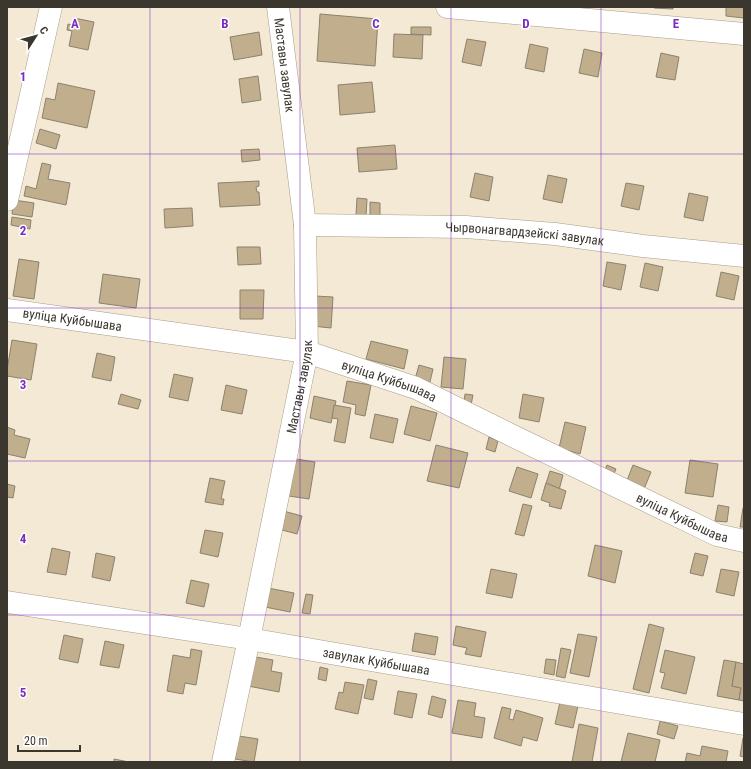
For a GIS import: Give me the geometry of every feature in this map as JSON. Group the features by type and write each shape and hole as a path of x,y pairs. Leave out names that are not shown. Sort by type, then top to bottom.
{"street":[{"path":"7,200 51,7"},
{"name":"Маставы завулак","path":"223,762 306,352 305,225 278,7"},
{"path":"447,7 744,34"},
{"name":"Чырвонагвардзейскі завулак","path":"305,225 466,227 556,234 643,246 744,256"},
{"name":"вуліца Куйбышава","path":"7,310 306,352 416,388 717,535 744,541"},
{"name":"завулак Куйбышава","path":"7,602 249,639 744,724"}],"building":[{"path":"673,7 673,9 654,8"},
{"path":"726,7 744,7 744,18 726,16"},
{"path":"320,14 378,19 375,66 317,61"},
{"path":"74,18 94,22 88,50 69,46 72,31 67,30 68,24 72,25"},
{"path":"411,27 431,27 431,35 411,34"},
{"path":"259,32 262,55 234,60 230,37"},
{"path":"394,34 423,35 422,59 393,57"},
{"path":"467,39 486,42 481,66 462,62"},
{"path":"530,44 548,48 544,72 525,68"},
{"path":"584,49 602,53 598,77 579,73"},
{"path":"661,53 679,57 675,80 656,77"},
{"path":"258,76 261,100 242,103 239,79"},
{"path":"372,82 375,112 340,115 338,85"},
{"path":"58,83 95,91 87,128 42,118 46,98 55,100"},
{"path":"40,129 60,135 56,149 36,143"},
{"path":"395,145 397,169 359,172 357,148"},
{"path":"259,149 260,160 242,162 241,150"},
{"path":"42,163 51,165 48,179 70,183 66,205 24,196 26,186 36,189"},
{"path":"475,173 493,177 489,201 470,197"},
{"path":"548,175 567,179 562,203 543,199"},
{"path":"259,181 259,186 256,187 257,192 259,192 260,205 220,207 218,183"},
{"path":"626,183 644,186 639,210 621,206"},
{"path":"689,193 708,197 703,221 684,217"},
{"path":"357,198 367,199 366,216 356,215"},
{"path":"14,200 34,203 32,217 12,214"},
{"path":"370,202 380,203 380,216 370,215"},
{"path":"192,208 193,226 165,228 164,209"},
{"path":"12,217 31,220 30,229 11,225"},
{"path":"237,247 260,247 261,264 238,265"},
{"path":"19,259 39,262 34,299 13,296"},
{"path":"607,262 626,265 621,290 603,286"},
{"path":"645,263 663,267 658,291 640,287"},
{"path":"721,272 739,276 734,300 716,296"},
{"path":"103,274 140,279 136,308 99,303"},
{"path":"240,290 264,290 263,319 240,319"},
{"path":"315,296 333,297 331,328 312,326"},
{"path":"12,340 37,344 31,380 7,376"},
{"path":"371,341 408,350 404,369 366,359"},
{"path":"97,353 115,357 111,381 92,377"},
{"path":"444,357 466,359 463,389 441,387"},
{"path":"419,365 433,369 429,386 414,383"},
{"path":"174,374 193,378 188,401 169,397"},
{"path":"347,381 371,385 365,416 355,414 356,405 343,402"},
{"path":"226,385 247,390 242,414 221,410"},
{"path":"121,394 141,400 138,409 118,404"},
{"path":"465,394 473,395 470,410 463,409"},
{"path":"523,394 544,398 539,422 519,418"},
{"path":"314,396 336,401 331,423 310,418"},
{"path":"334,405 351,408 345,443 334,441 338,419 332,418"},
{"path":"411,406 437,413 430,441 404,434"},
{"path":"375,414 398,419 393,443 370,438"},
{"path":"565,422 586,427 580,454 559,448"},
{"path":"7,427 15,430 14,435 30,439 25,458 7,454"},
{"path":"489,437 498,441 495,452 486,449"},
{"path":"436,445 468,453 459,488 427,481"},
{"path":"284,457 315,462 309,499 282,495"},
{"path":"690,460 718,464 713,497 685,493"},
{"path":"607,465 616,469 611,481 602,477"},
{"path":"633,465 651,472 642,494 624,488"},
{"path":"517,467 538,474 531,498 509,491"},
{"path":"550,471 563,475 558,494 544,490"},
{"path":"210,478 225,481 221,499 224,499 223,505 205,502"},
{"path":"546,483 566,491 561,509 549,506 550,503 541,500"},
{"path":"7,484 15,486 13,498 7,497"},
{"path":"523,504 532,506 524,536 515,534"},
{"path":"718,505 729,507 727,522 715,521"},
{"path":"743,508 744,527 740,527"},
{"path":"276,509 302,516 297,534 271,527"},
{"path":"205,530 223,533 218,557 200,553"},
{"path":"595,545 622,551 615,583 588,576"},
{"path":"52,548 70,552 66,575 47,572"},
{"path":"96,553 115,557 110,581 92,577"},
{"path":"695,553 708,556 703,576 690,573"},
{"path":"491,569 517,574 512,598 486,593"},
{"path":"721,569 739,572 734,596 716,592"},
{"path":"191,580 209,584 204,607 186,603"},
{"path":"268,588 294,593 290,612 265,607"},
{"path":"306,594 313,595 310,614 302,613"},
{"path":"649,624 664,628 649,693 633,689"},
{"path":"456,626 486,632 481,657 465,654 467,648 453,645"},
{"path":"415,633 438,637 435,655 412,651"},
{"path":"578,634 597,637 589,677 570,673"},
{"path":"64,635 83,639 78,663 59,659"},
{"path":"105,641 124,645 119,668 100,665"},
{"path":"561,648 571,650 565,678 556,676"},
{"path":"191,649 202,651 196,685 185,683 183,694 167,691 173,655 190,658"},
{"path":"665,650 695,657 686,694 661,688 665,673 660,672"},
{"path":"250,656 273,660 271,671 282,673 279,692 248,686"},
{"path":"546,659 556,660 554,675 544,673"},
{"path":"724,660 736,662 732,686 741,688 739,700 717,696"},
{"path":"736,662 744,664 744,701 739,700 741,688 732,686"},
{"path":"320,667 328,669 326,681 318,679"},
{"path":"368,679 377,681 373,700 364,698"},
{"path":"345,682 364,685 358,714 335,709 339,692 343,693"},
{"path":"398,691 417,694 412,718 394,714"},
{"path":"432,696 446,700 442,718 428,714"},
{"path":"458,700 476,703 474,716 485,718 482,738 452,733"},
{"path":"560,702 578,706 573,728 555,724"},
{"path":"502,707 511,709 509,719 513,720 516,710 543,718 537,741 523,737 521,746 494,738"},
{"path":"660,721 678,726 674,739 657,734"},
{"path":"579,724 598,728 592,762 572,762"},
{"path":"628,733 660,740 655,762 621,762"},
{"path":"239,736 258,739 254,762 235,759"},
{"path":"743,738 744,739 744,757 740,756"},
{"path":"702,746 728,751 726,762 685,762 687,753 700,756"},
{"path":"114,759 129,762 114,762"}]}
